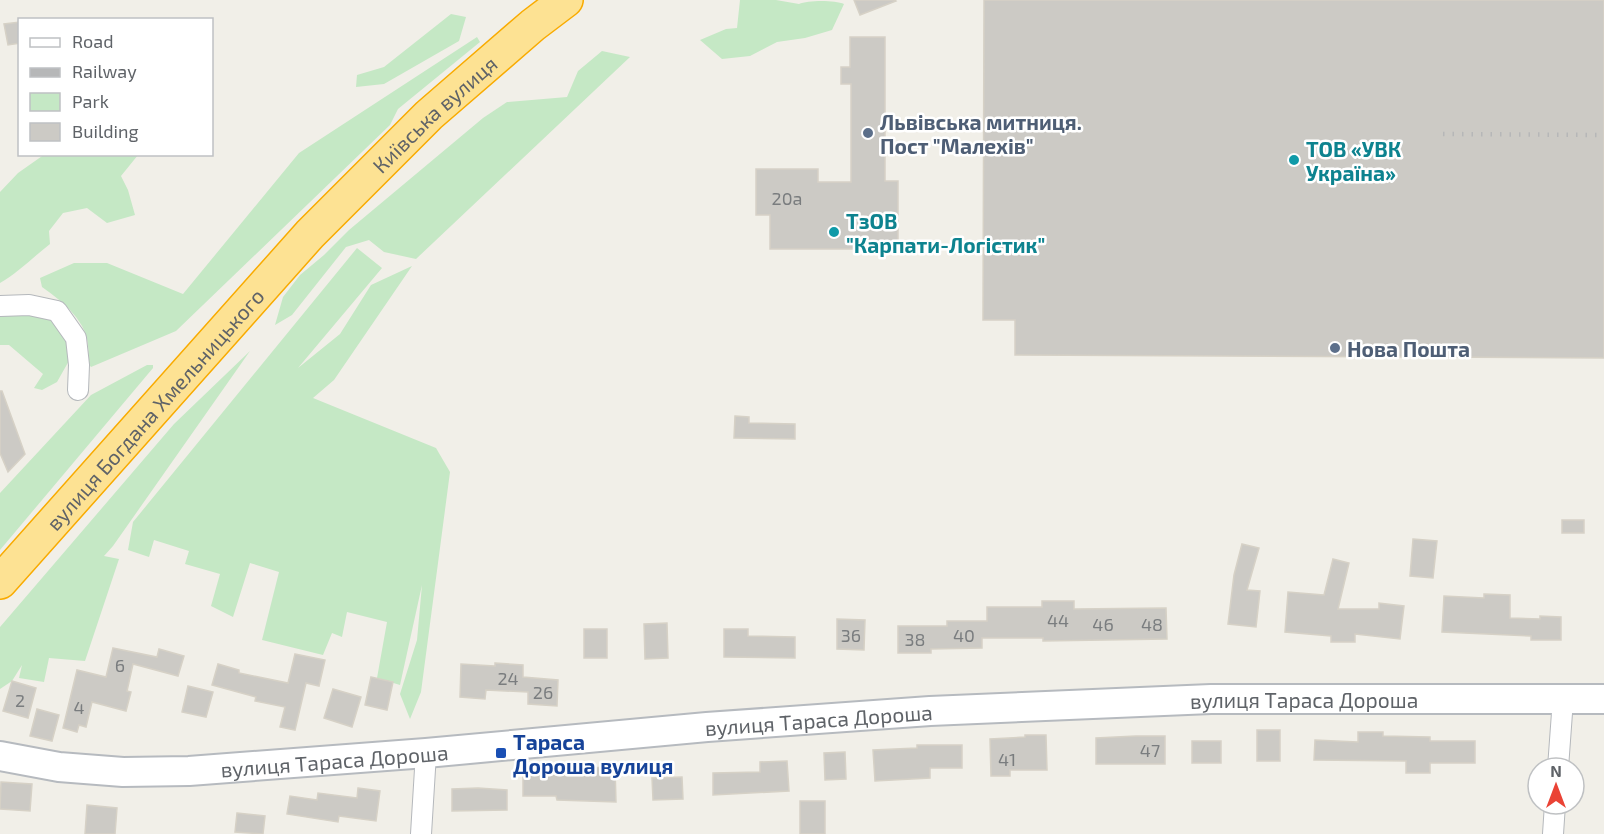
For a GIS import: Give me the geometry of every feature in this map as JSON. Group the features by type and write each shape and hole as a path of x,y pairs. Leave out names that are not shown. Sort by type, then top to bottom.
{"highway":[{"name":"Київська вулиця","path":"310,234 429,115 533,25 566,0"},
{"name":"вулиця Богдана Хмельницького","path":"0,582 310,234"}],"street":[{"path":"0,306 29,305 57,311 76,338 79,365 78,390"},
{"name":"вулиця Тараса Дороша","path":"0,756 59,768 123,772 189,771 426,753 707,727 942,711 1211,699 1604,699"},
{"path":"1559,756 1563,699"},
{"path":"421,834 426,753"},
{"path":"1553,834 1554,816"}],"green space":[{"path":"740,0 776,0 799,4 828,1 844,4 832,30 805,38 777,42 750,56 722,59 700,40 726,29 737,28"},
{"path":"451,14 466,17 459,41 384,84 356,87 357,75 384,67"},
{"path":"477,37 480,42 398,109 390,125 176,331 91,367 87,362 87,338 83,328 61,301 42,287 40,278 74,263 107,263 183,294 299,153"},
{"path":"602,51 630,57 416,259 384,252 369,240 346,247 292,315 275,325 283,297 300,275 349,230 483,118 507,102 567,97 578,71"},
{"path":"42,156 137,156 121,176 128,190 135,215 107,223 87,208 63,213 49,231 50,244 0,283 0,192 18,173"},
{"path":"357,248 382,268 298,368 340,334 371,285 412,266 334,380 313,398 436,448 450,472 421,692 410,719 400,694 417,640 422,585 400,685 377,678 387,622 347,612 342,637 332,633 323,655 262,640 279,572 250,563 233,617 211,606 220,574 185,564 189,551 154,540 149,557 128,550 133,522"},
{"path":"24,312 54,318 68,337 70,359 57,382 42,390 34,388 43,374 9,345 0,345 0,316"},
{"path":"250,351 104,556 119,559 85,661 49,658 44,682 19,678 22,665 12,681 0,689 0,627 174,424"},
{"path":"147,365 153,365 153,368 0,550 0,493 91,395"}],"building":[{"path":"854,0 895,0 896,1 860,15"},
{"name":"ТОВ «УВК Україна»","path":"984,0 1604,0 1604,358 1015,355 1015,320 983,320"},
{"path":"18,22 18,43 8,45 4,24"},
{"path":"850,37 885,37 885,181 898,181 898,249 770,249 770,215 756,215 756,169 818,169 818,182 851,182 851,84 841,84 841,67 850,67"},
{"path":"0,391 2,391 25,454 8,472 0,453"},
{"path":"735,416 749,417 749,423 795,424 795,439 734,438"},
{"path":"1562,520 1584,520 1584,533 1562,533"},
{"path":"1413,539 1437,541 1433,578 1410,576"},
{"path":"1242,544 1259,548 1247,590 1260,591 1256,627 1228,624 1234,575"},
{"path":"1333,559 1349,563 1338,609 1379,609 1379,603 1404,606 1400,639 1355,634 1355,642 1331,642 1331,636 1285,632 1288,592 1324,595"},
{"path":"1484,594 1510,595 1510,618 1561,617 1561,640 1531,640 1531,636 1442,632 1444,596 1484,598"},
{"path":"1042,601 1074,601 1074,609 1166,608 1167,639 1043,641 1043,638 982,638 982,648 931,649 931,653 898,653 898,626 947,626 947,621 987,621 987,607 1042,607"},
{"path":"837,619 865,620 864,650 837,649"},
{"path":"667,623 668,658 645,659 644,624"},
{"path":"584,629 607,629 607,658 584,658"},
{"path":"724,629 748,629 748,636 795,637 795,658 724,657"},
{"path":"113,648 157,657 159,649 184,656 178,676 133,664 127,691 131,692 126,711 92,702 86,727 79,725 77,732 63,728 77,670 106,677"},
{"path":"295,654 325,660 319,686 306,683 295,730 280,727 285,707 255,701 256,697 212,685 218,664 239,670 239,673 288,683"},
{"path":"495,663 523,665 523,677 558,680 557,706 528,704 528,692 486,690 485,699 460,697 461,664 495,666"},
{"path":"371,677 393,682 387,710 365,705"},
{"path":"12,681 36,688 28,718 3,711"},
{"path":"188,686 213,692 206,717 182,712"},
{"path":"333,689 361,697 352,727 324,718"},
{"path":"37,709 59,715 52,741 30,736"},
{"path":"1257,730 1280,730 1280,761 1257,761"},
{"path":"1358,732 1383,732 1383,736 1430,737 1430,741 1475,741 1475,763 1430,763 1430,773 1406,773 1406,761 1314,760 1315,740 1358,742"},
{"path":"1025,735 1046,735 1047,770 1010,770 1010,776 991,776 990,739 1025,737"},
{"path":"1165,736 1165,764 1096,764 1096,738"},
{"path":"1192,741 1221,741 1221,763 1192,763"},
{"path":"917,745 962,745 962,768 930,768 930,778 875,781 873,750 917,748"},
{"path":"845,752 846,779 825,780 824,753"},
{"path":"787,761 789,791 713,795 713,773 760,772 760,762"},
{"path":"556,766 615,767 616,802 557,800 556,796 523,796 523,769 556,769"},
{"path":"682,777 683,799 653,800 652,778"},
{"path":"1,782 32,784 30,811 0,809"},
{"path":"358,788 380,791 376,821 339,816 338,822 287,814 290,796 317,800 318,793 357,798"},
{"path":"452,789 507,790 507,810 452,811"},
{"path":"800,801 825,801 825,834 800,834"},
{"path":"87,805 117,808 115,834 85,834"},
{"path":"237,813 265,816 263,834 235,832"}],"railway":[{"path":"1443,134 1604,135"}],"place":[{"name":"Львівська митниця. Пост \"Малехів\"","path":"868,133"},
{"name":"ТОВ «УВК Україна»","path":"1294,160"},
{"name":"ТзОВ \"Карпати-Логістик\"","path":"834,232"},
{"name":"Нова Пошта","path":"1335,348"},
{"name":"Тараса Дороша вулиця","path":"501,753"}]}
